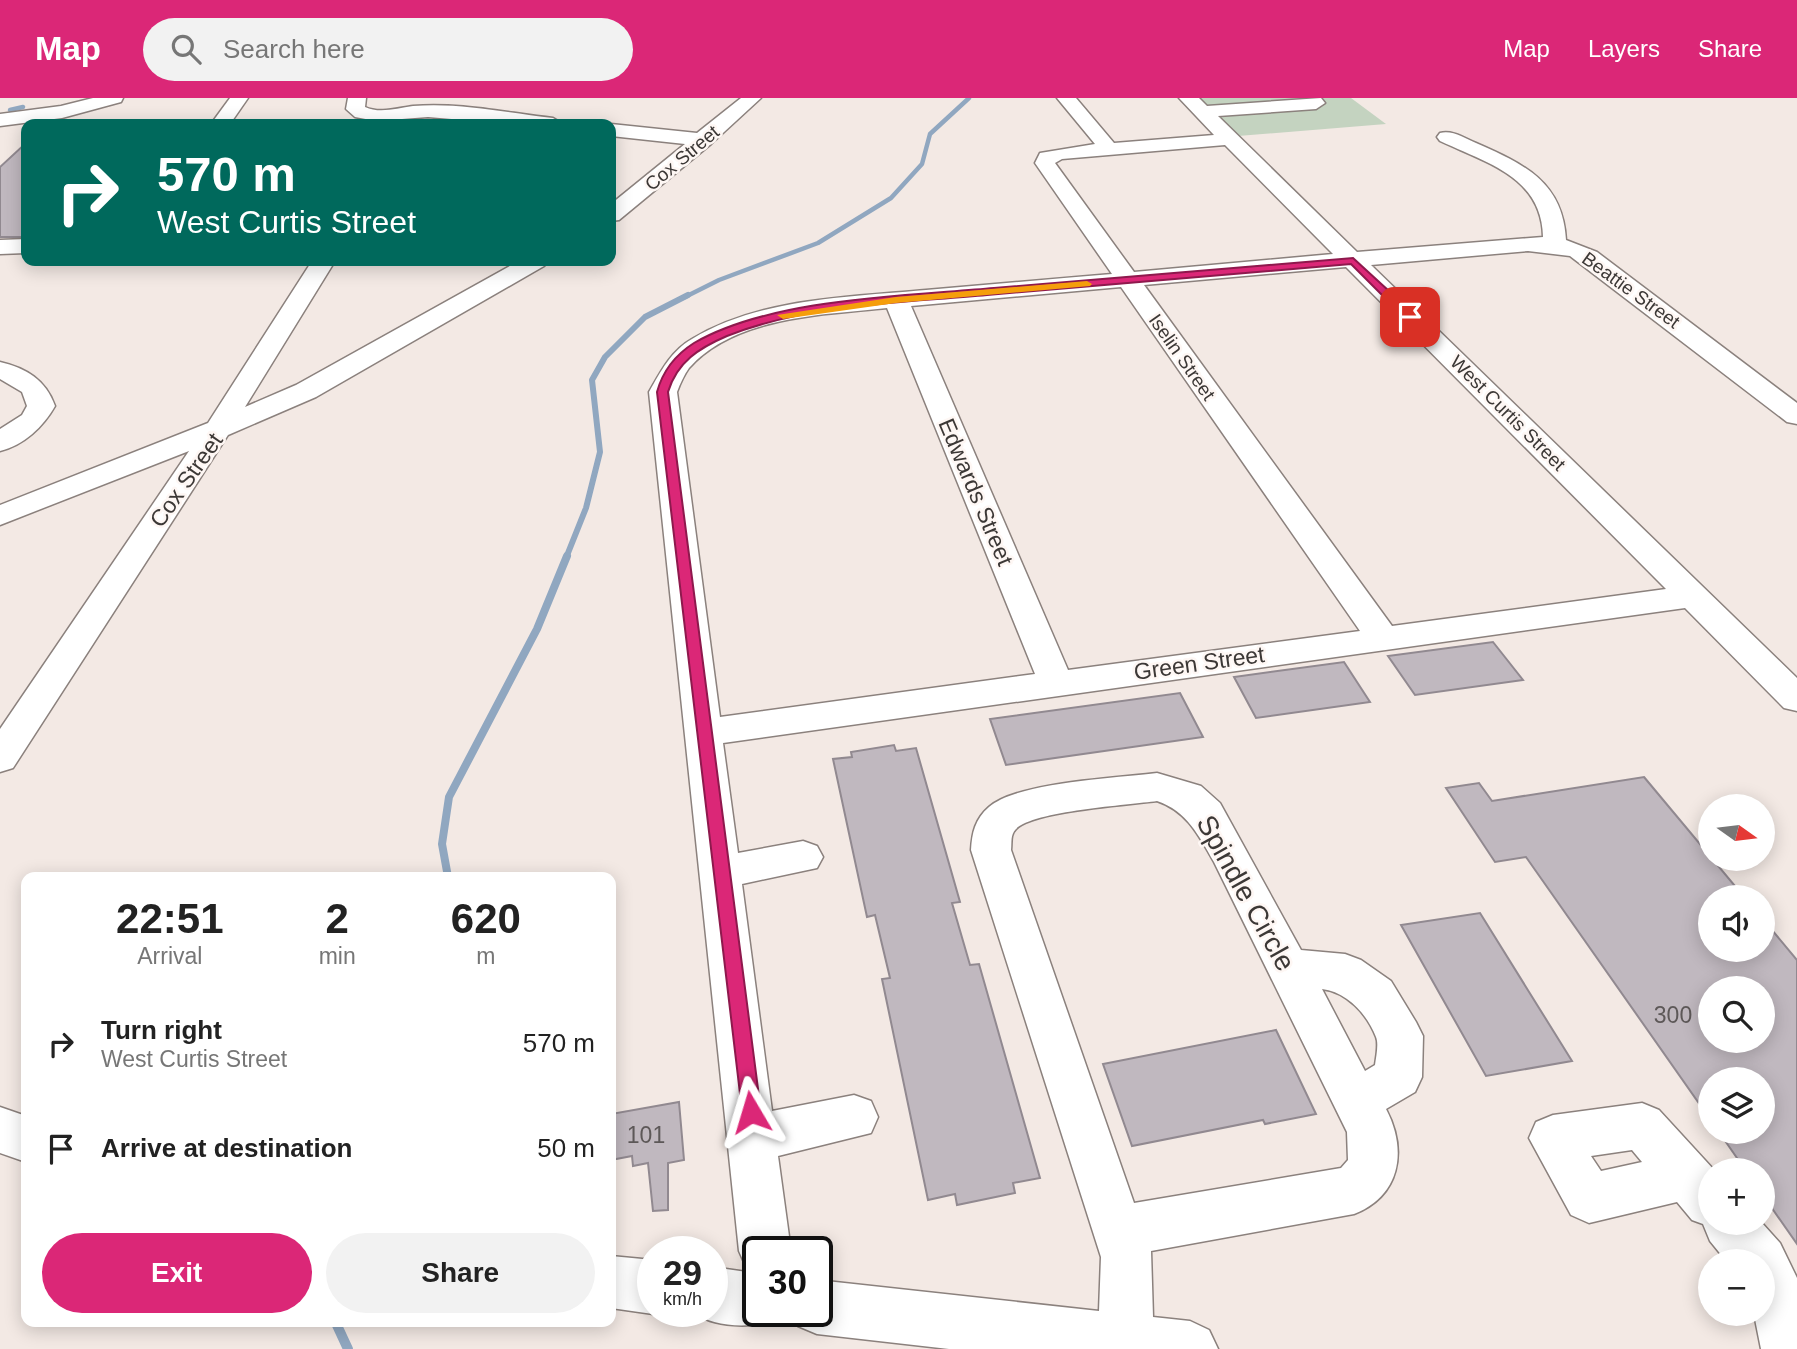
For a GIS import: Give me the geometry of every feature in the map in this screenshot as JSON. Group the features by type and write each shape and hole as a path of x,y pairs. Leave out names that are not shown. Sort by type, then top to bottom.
{"street":[{"path":"0,120 88,115 114,98"},
{"path":"224,119 239,98"},
{"path":"357,98 355,109 371,116 415,111 499,119"},
{"name":"Cox Street","path":"616,211 704,141 752,98"},
{"path":"1066,98 1109,149"},
{"path":"1211,104 1316,103 1310,98"},
{"name":"West Curtis Street","path":"1211,104 1231,139 1797,699"},
{"path":"616,132 704,141"},
{"path":"1447,137 1524,177 1543,193 1552,210 1555,246"},
{"name":"Iselin Street","path":"1231,139 1055,154 1047,158 1045,163 1383,638"},
{"path":"0,247 21,246"},
{"name":"Beattie Street","path":"764,1236 754,1138 663,392 667,376 677,362 698,346 755,322 808,311 896,300 1490,247 1555,246 1578,250 1589,257 1797,416"},
{"path":"0,516 218,429 320,266"},
{"name":"Cox Street","path":"0,758 218,429 306,391 527,266"},
{"name":"Edwards Street","path":"896,300 1056,683"},
{"path":"0,370 25,380 38,393 40,406 33,420 0,442"},
{"name":"Green Street","path":"705,732 1694,596"},
{"name":"Spindle Circle","path":"1118,1231 1353,1190 1373,1168 1371,1130 1206,814 1187,796 1157,787 1036,803 1004,816 992,831 990,850 1118,1231 1127,1256 1126,1340"},
{"path":"722,872 803,857"},
{"path":"1287,967 1345,973 1376,995 1400,1036 1398,1077 1356,1101"},
{"path":"754,1138 854,1117"},
{"path":"0,1130 21,1137"},
{"path":"1738,1235 1750,1249"},
{"path":"616,1283 637,1285"},
{"path":"1775,1291 1779,1299 1785,1340"},
{"path":"833,1309 1190,1349"}],"green space":[{"path":"1198,98 1351,98 1386,124 1238,136"}],"building":[{"path":"21,148 21,237 0,237 0,167"},
{"path":"1493,642 1523,680 1415,695 1388,656"},
{"path":"1344,662 1370,702 1256,718 1234,677"},
{"path":"1180,693 1203,737 1006,765 990,719"},
{"path":"894,745 896,751 916,748 960,902 952,903 970,965 979,964 1040,1178 1013,1183 1015,1193 957,1205 955,1194 928,1200 882,979 890,978 875,915 867,917 833,759 852,757 851,752"},
{"path":"1644,777 1698,842 1698,872 1723,872 1734,885 1698,885 1698,962 1775,962 1775,934 1797,960 1797,1244 1775,1213 1775,1158 1737,1158 1727,1144 1775,1144 1775,1067 1698,1067 1698,1102 1526,857 1495,862 1446,788 1479,783 1492,801"},
{"path":"1480,913 1572,1061 1486,1076 1401,925"},
{"path":"1276,1030 1316,1114 1265,1124 1263,1120 1132,1146 1103,1064"},
{"path":"679,1102 684,1160 668,1163 668,1210 653,1211 648,1163 633,1166 632,1156 616,1159 616,1113"}],"waterway":[{"path":"685,297 719,280 818,243 891,198 922,164 930,134 969,98"},
{"path":"10,110 23,107"},
{"path":"566,558 586,508 600,452 592,380 605,357 645,317 688,295"},
{"path":"447,872 442,844 449,797 537,629 567,556"},
{"path":"338,1327 348,1349"}],"slow traffic":[{"path":"783,315 896,300 1087,284"}],"route":[{"path":"751,1112 663,392 667,376 677,362 698,346 723,334 755,322 808,311 896,300 1353,261 1410,317"}]}
